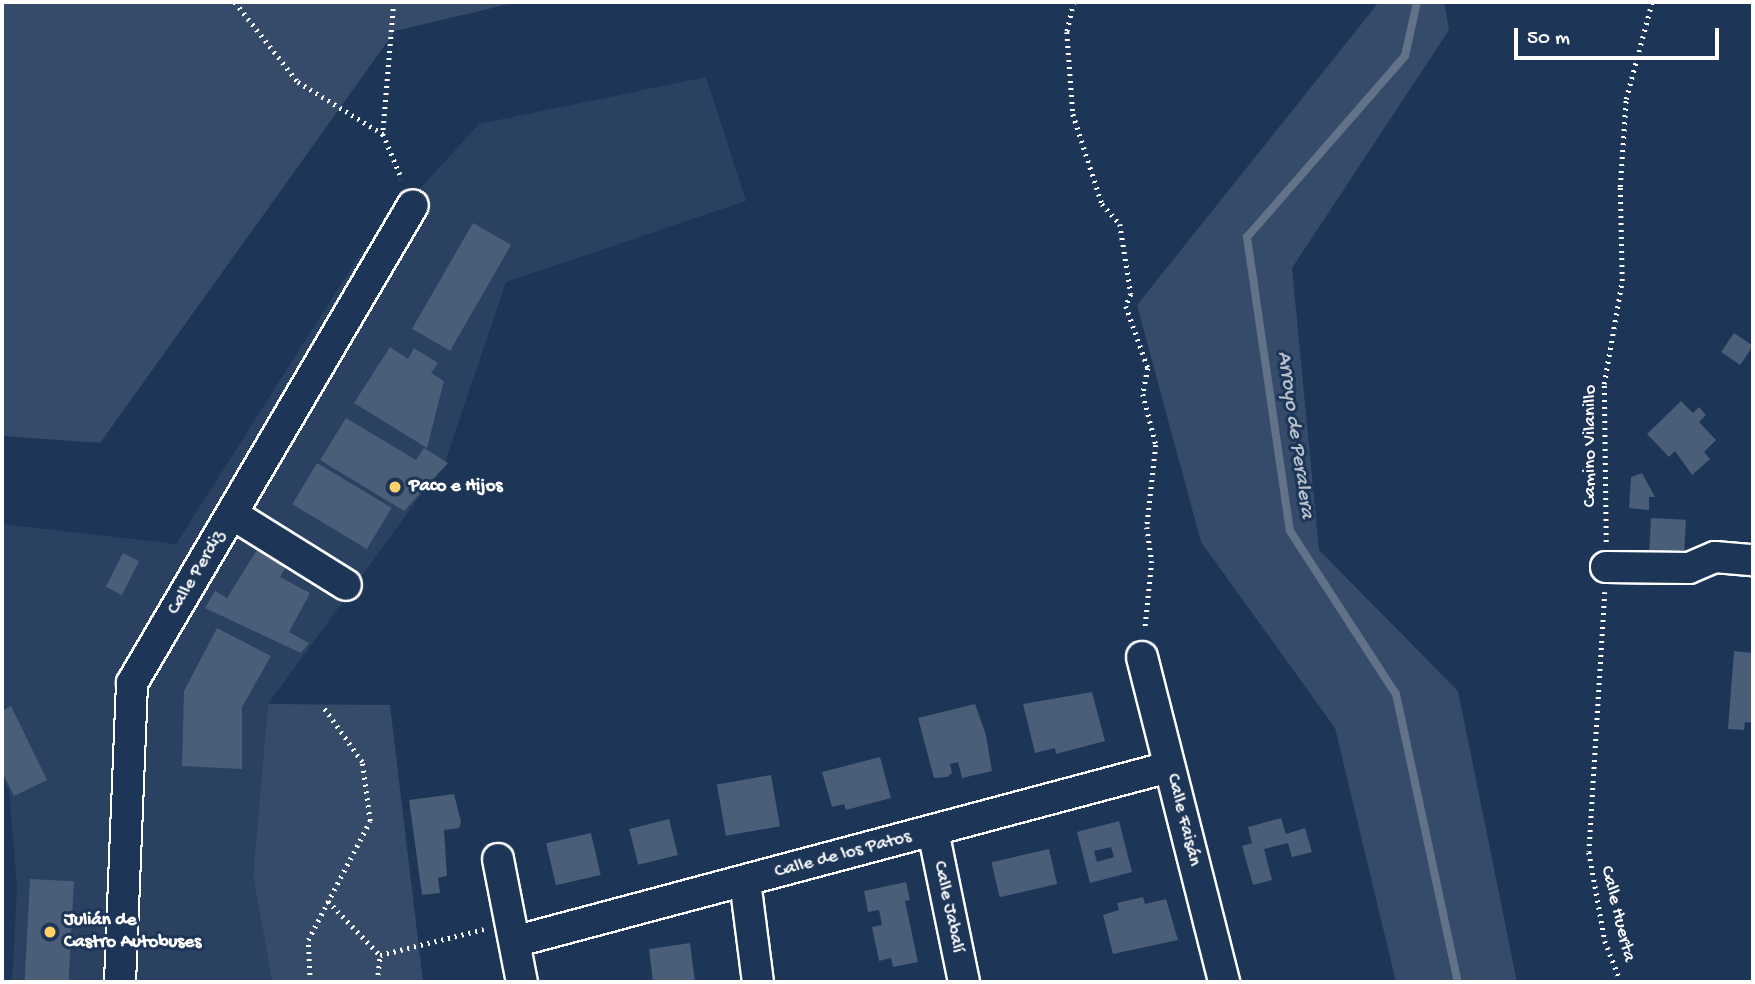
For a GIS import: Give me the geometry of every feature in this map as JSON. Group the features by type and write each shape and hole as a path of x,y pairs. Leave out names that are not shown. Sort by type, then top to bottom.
{"street":[{"name":"Calle Perdiz","path":"120,982 132,683 414,205"},
{"path":"232,514 345,585"},
{"path":"1606,567 1689,568 1715,557 1753,560"},
{"name":"Calle Faisán","path":"1142,657 1223,982"},
{"name":"Calle de los Patos","path":"515,931 745,881 1169,767"},
{"name":"Calle Jabalí","path":"933,831 964,982"},
{"path":"498,859 515,931 522,982"},
{"path":"745,881 758,982"}],"path":[{"path":"235,2 298,82 383,134"},
{"path":"394,2 383,134 414,205"},
{"path":"1074,2 1067,33 1073,114 1101,204 1121,224 1131,294 1126,306 1148,368 1143,394 1156,445 1147,527 1152,561 1142,657"},
{"name":"Camino Vilanillo","path":"1588,852 1606,567 1604,384 1622,281 1620,187 1626,99 1651,2"},
{"path":"310,982 308,940 370,821 362,762 323,707"},
{"name":"Calle Huerta","path":"1588,852 1605,941 1620,982"},
{"path":"328,901 380,955"},
{"path":"380,955 515,931"},
{"path":"377,982 380,955"}],"shaded area":[{"path":"2,2 517,2 395,31 100,443 2,436"},
{"path":"1379,2 1444,2 1449,30 1292,268 1319,550 1458,691 1517,982 1396,982 1335,728 1201,542 1137,305"},
{"path":"706,77 746,201 506,282 445,462 268,704 253,875 272,982 12,982 17,886 9,790 2,776 2,524 176,544 361,253 479,124"},
{"path":"268,704 390,705 423,982 272,982 253,875"}],"building":[{"path":"473,223 511,245 450,351 412,329"},
{"path":"1734,333 1753,346 1740,365 1721,352"},
{"path":"390,347 408,359 414,348 438,363 431,373 444,381 427,448 354,403"},
{"path":"1681,401 1693,413 1699,407 1706,415 1699,422 1716,440 1704,452 1710,459 1692,475 1675,451 1669,457 1647,434"},
{"name":"Paco e Hijos","path":"346,418 416,460 424,448 448,463 404,511 320,460"},
{"path":"317,463 392,508 367,549 292,504"},
{"path":"1642,473 1655,497 1649,497 1649,510 1629,508 1631,477"},
{"path":"1651,518 1686,520 1684,554 1649,552"},
{"path":"258,548 287,565 280,577 310,593 289,632 309,643 301,653 205,608 215,591 227,598"},
{"path":"123,553 139,561 122,595 106,587"},
{"path":"217,628 271,656 242,707 242,769 182,766 184,691"},
{"path":"1734,651 1753,653 1753,723 1745,722 1744,730 1728,729"},
{"path":"1092,692 1105,741 1056,754 1055,748 1035,753 1023,704"},
{"path":"975,704 986,735 992,771 962,778 958,762 950,764 952,773 947,777 934,778 918,718"},
{"path":"11,706 47,780 14,796 2,772 2,711"},
{"path":"880,757 891,798 846,810 844,804 832,807 822,772"},
{"path":"771,775 780,826 726,836 717,785"},
{"path":"454,794 461,822 459,828 444,830 447,876 438,878 440,893 422,895 409,800"},
{"path":"1281,818 1286,834 1305,828 1312,852 1292,857 1288,843 1264,849 1272,880 1253,885 1242,846 1252,843 1248,827"},
{"path":"669,819 678,855 638,865 629,829"},
{"path":"1119,821 1132,872 1090,883 1077,832","holes":["1111,847 1114,857 1097,862 1094,851"]},
{"path":"591,833 601,875 556,885 546,843"},
{"path":"1049,849 1057,884 1000,897 992,862"},
{"name":"Julián de Castro Autobuses","path":"30,879 74,881 69,982 25,982"},
{"path":"906,882 910,900 905,901 918,962 893,967 891,958 879,961 872,927 882,925 879,910 868,912 864,891"},
{"path":"1143,897 1145,904 1166,899 1178,940 1113,954 1103,915 1119,910 1117,903"},
{"path":"690,943 695,982 653,982 649,949"}],"waterway":[{"name":"Arroyo de Peralera","path":"1417,2 1405,56 1247,237 1290,531 1396,694 1458,982"}],"place":[{"name":"Paco e Hijos","path":"395,487"},
{"name":"Julián de Castro Autobuses","path":"50,932"}]}
